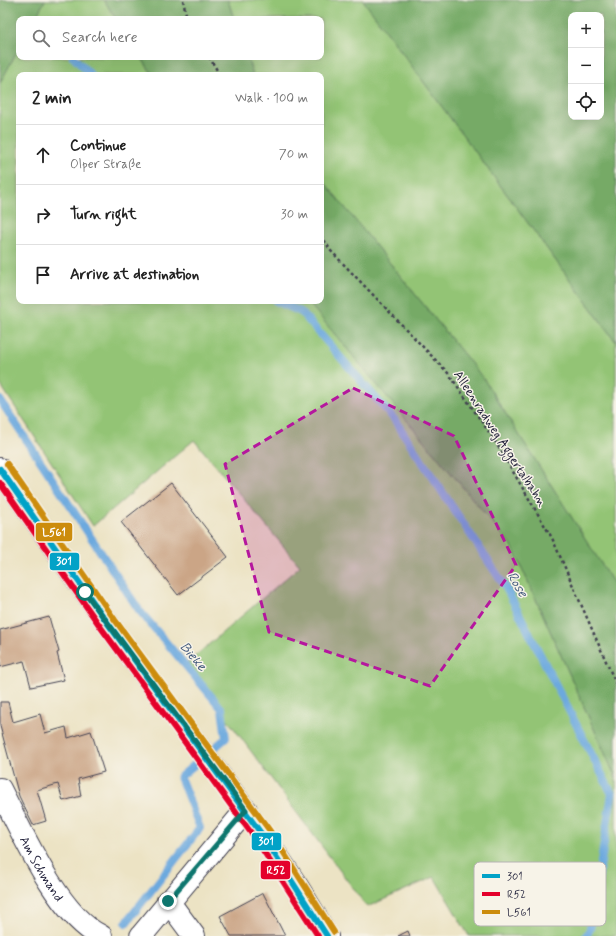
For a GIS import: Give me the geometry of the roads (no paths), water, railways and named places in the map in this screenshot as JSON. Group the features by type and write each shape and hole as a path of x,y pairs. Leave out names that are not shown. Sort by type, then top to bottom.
{"main road":[{"path":"0,469 85,592 246,810 313,911 327,936"},
{"name":"Am Schmand","path":"0,789 40,868 77,919 101,936"},
{"path":"141,936 168,901 246,810"},
{"path":"168,901 194,936"}],"waterway":[{"name":"Rose","path":"76,60 88,72"},
{"name":"Rose","path":"283,304 301,312 394,419 506,588 612,794 601,862"},
{"name":"Bieke","path":"0,400 139,610 222,709 226,738 180,777 200,828 126,923"},
{"name":"Rose","path":"586,936 590,926"}]}
